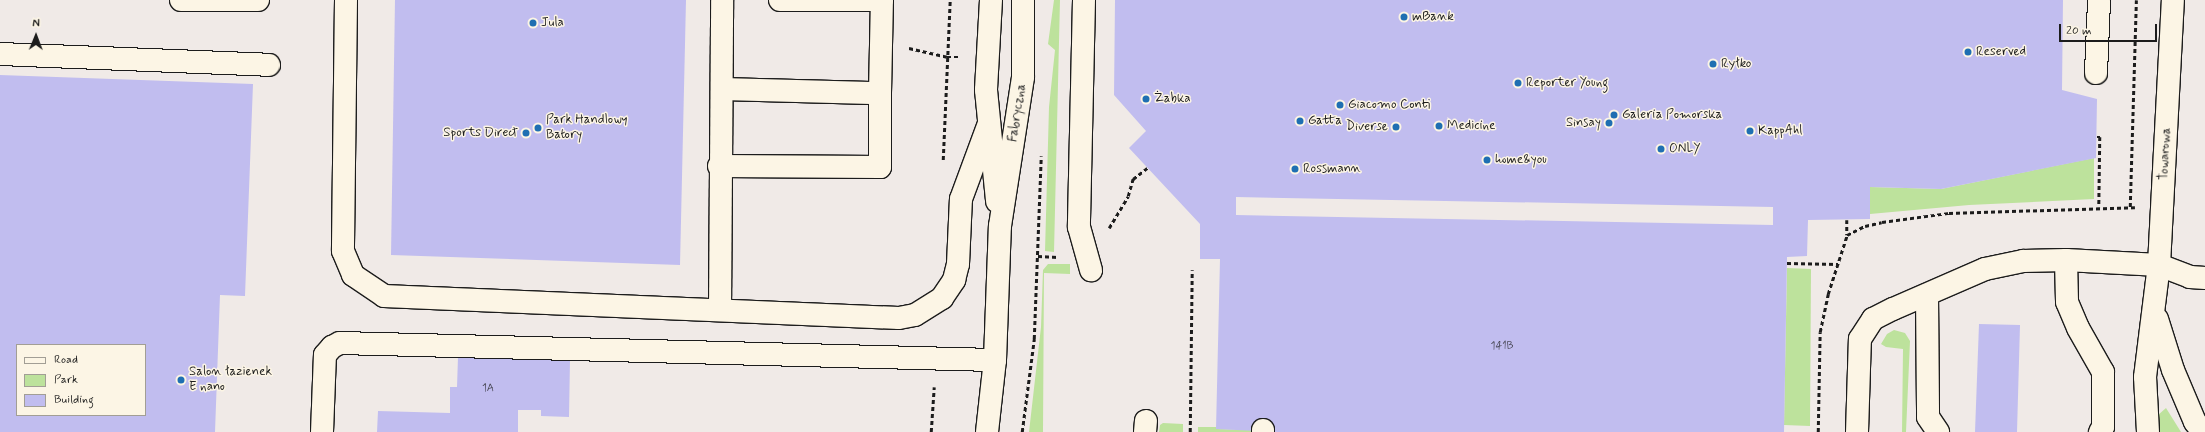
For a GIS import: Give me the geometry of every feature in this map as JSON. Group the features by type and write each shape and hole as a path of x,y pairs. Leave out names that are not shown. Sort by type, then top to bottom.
{"street":[{"path":"181,0 258,0"},
{"path":"346,0 343,251 353,275 384,296 899,318 915,315 942,298 954,280 958,264 961,198 988,126"},
{"path":"720,310 719,166 722,89 722,0"},
{"path":"719,166 880,167 882,1 780,0"},
{"name":"Fabryczna","path":"991,0 986,90 988,126 1000,226"},
{"name":"Fabryczna","path":"987,432 995,360 1000,226 1023,77 1023,0"},
{"path":"1084,0 1079,227 1091,270"},
{"path":"2096,74 2099,0"},
{"name":"Towarowa","path":"2148,432 2145,377 2159,265 2171,5"},
{"path":"0,54 269,65"},
{"path":"722,89 880,93"},
{"path":"2066,260 2067,302 2078,328 2103,372 2103,427 2100,432"},
{"path":"1857,432 1858,349 1863,332 1873,319 1881,315 1985,269 2005,264 2066,260 2159,265 2190,277 2205,278"},
{"path":"1927,295 1931,427"},
{"name":"Towarowa","path":"2154,308 2173,370 2196,422 2203,432"},
{"path":"322,432 325,355 340,344 995,360"}],"path":[{"path":"2130,207 2136,0"},
{"path":"2096,137 2100,138 2099,207"},
{"path":"1847,220 1847,235"},
{"path":"1787,263 1838,264"},
{"path":"1190,432 1192,270"}],"green space":[{"path":"1054,0 1060,0 1054,252 1045,251 1049,107 1055,50 1048,44"},
{"path":"2094,158 2094,199 1969,205 1870,214 1870,187 1941,189"},
{"path":"1048,264 1070,264 1070,274 1044,273 1043,432 1029,432 1041,327 1043,270"},
{"path":"1787,268 1811,269 1810,426 1784,425"},
{"path":"1894,330 1905,333 1910,341 1906,432 1902,432 1903,349 1886,347 1881,344 1887,334"},
{"path":"2166,408 2181,432 2159,432 2158,415"},
{"path":"1163,423 1183,424 1183,432 1159,432 1160,425"},
{"path":"1198,427 1251,430 1251,432 1198,432"}],"building":[{"name":"Park Handlowy Batory","path":"395,0 686,0 680,265 391,255"},
{"path":"1115,0 2063,0 2062,90 2097,99 2096,158 1941,189 1870,187 1870,219 1808,220 1807,256 1787,257 1784,432 1278,432 1216,429 1220,259 1200,259 1200,224 1129,148 1146,131 1114,95","holes":["1236,197 1773,207 1773,225 1236,215"]},
{"path":"0,75 253,84 245,296 220,295 215,432 0,432"},
{"path":"1979,324 2020,325 2017,432 1975,432"},
{"path":"458,357 570,360 569,417 541,416 541,410 518,410 518,432 377,432 378,411 450,413 450,387 457,387"}],"place":[{"name":"mBank","path":"1404,17"},
{"name":"Jula","path":"533,23"},
{"name":"Reserved","path":"1968,52"},
{"name":"Ryłko","path":"1713,64"},
{"name":"Reporter Young","path":"1518,83"},
{"name":"Żabka","path":"1146,99"},
{"name":"Giacomo Conti","path":"1340,105"},
{"name":"Galeria Pomorska","path":"1614,115"},
{"name":"Gatta","path":"1300,121"},
{"name":"Sinsay","path":"1609,123"},
{"name":"Medicine","path":"1439,126"},
{"name":"Diverse","path":"1396,127"},
{"name":"Park Handlowy Batory","path":"538,128"},
{"name":"KappAhl","path":"1750,131"},
{"name":"Sports Direct","path":"526,133"},
{"name":"ONLY","path":"1661,149"},
{"name":"home&you","path":"1487,160"},
{"name":"Rossmann","path":"1295,169"},
{"name":"Salon łazienek E nano","path":"181,380"}]}
